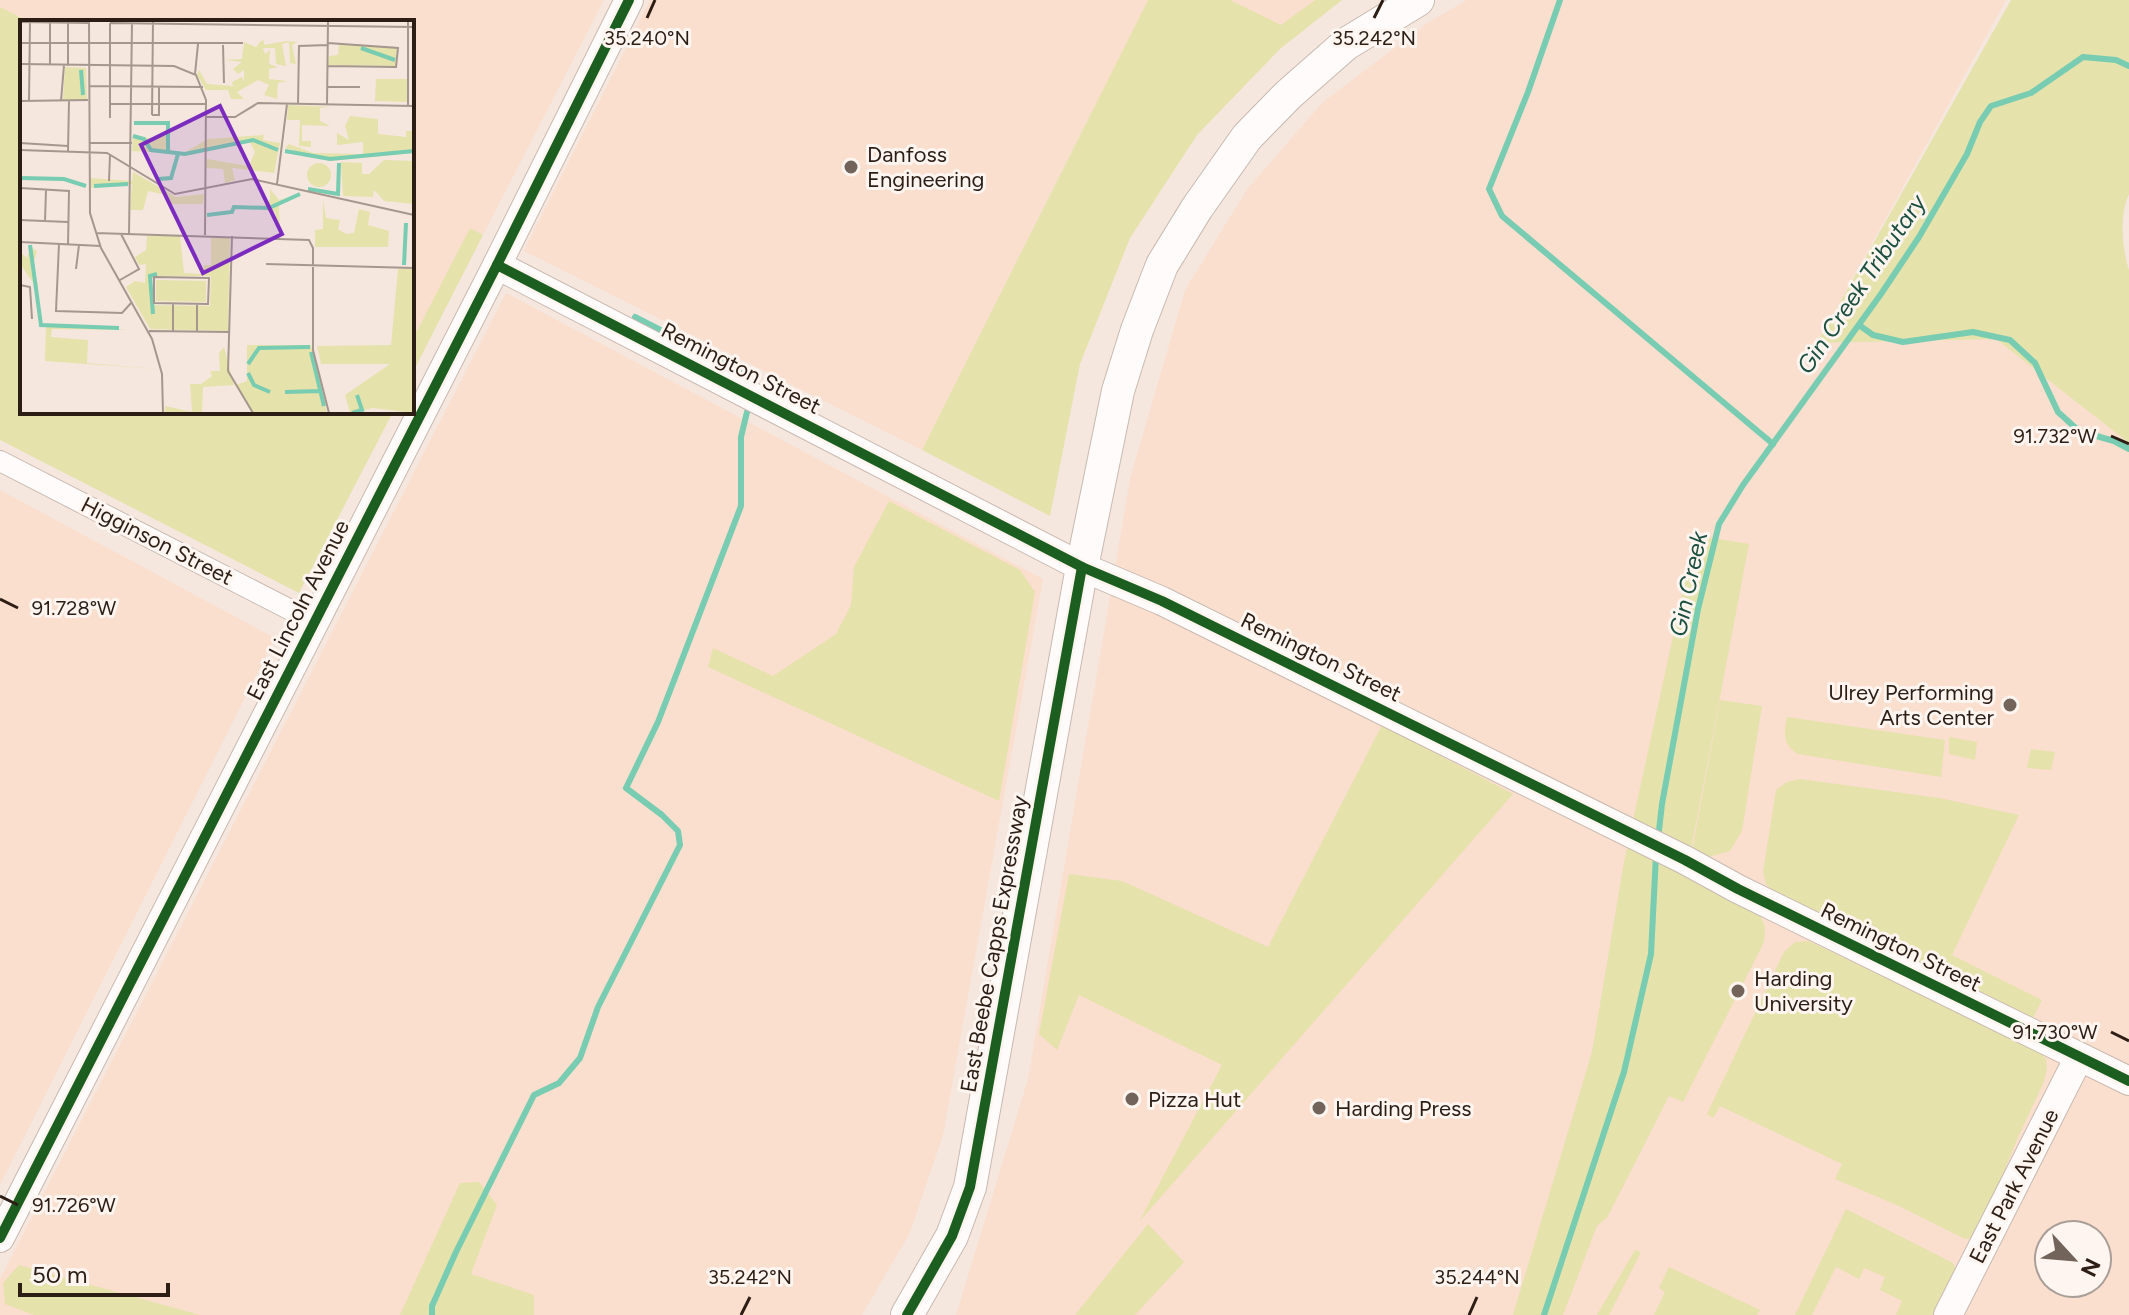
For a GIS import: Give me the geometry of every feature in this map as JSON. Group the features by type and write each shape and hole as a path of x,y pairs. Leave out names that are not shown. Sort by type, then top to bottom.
{"main road":[{"name":"East Beebe Capps Expressway","path":"907,1315 952,1236 970,1187 1082,567 1118,391 1162,265 1247,137 1288,95 1346,44 1418,0"}],"street":[{"name":"East Lincoln Avenue","path":"0,1238 629,0"},
{"name":"Remington Street","path":"497,265 1082,567 1162,601 2129,1081"},
{"name":"Higginson Street","path":"0,461 314,622"},
{"name":"East Park Avenue","path":"1948,1315 2079,1057"}],"shaded area":[{"path":"0,0 604,0 483,235 470,229 417,331 414,329 414,20 26,20 0,7"},
{"path":"650,0 1148,0 922,450 524,251"},
{"path":"1148,0 1230,0 1281,25 1315,0 1342,0 1280,49 1197,135 1130,238 1080,364 1050,516 922,450"},
{"path":"1230,0 1315,0 1281,26"},
{"path":"1467,0 2006,0 1817,343 1996,339 2129,443 2129,1315 956,1315 1028,1079 1130,479 1185,290 1248,188 1323,102 1429,22"},
{"path":"2011,0 2129,0 2129,194 2123,232 2129,270 2129,443 1996,339 1817,343"},
{"path":"0,7 26,20 20,20 20,414 392,414 299,593 0,440"},
{"path":"470,228 483,235 414,370 414,329 417,331"},
{"path":"506,293 1043,579 943,1135 910,1233 862,1315 0,1315 0,1279"},
{"path":"0,490 275,638 0,1185"},
{"path":"889,501 1020,570 1035,592 999,801 708,667 713,648 773,676 836,634 851,605 854,567"},
{"path":"1695,535 1749,544 1686,876 1759,913 1765,927 1764,942 1683,1102 1669,1096 1607,1218 1597,1226 1563,1315 1513,1315 1592,1052 1624,862"},
{"path":"1720,700 1762,706 1742,831 1730,851 1708,857 1692,851"},
{"path":"1787,717 1945,740 1941,777 1798,754 1785,738"},
{"path":"1382,725 1513,794 1139,1222 1222,1065 1079,995 1057,1050 1039,1034 1069,874 1122,881 1268,947"},
{"path":"1949,737 1977,742 1975,760 1949,754"},
{"path":"2031,749 2055,752 2051,770 2027,768"},
{"path":"1800,779 1939,798 2019,815 1952,955 2042,1000 2032,1020 1775,894 1766,884 1763,872 1776,790 1787,782"},
{"path":"1809,941 2038,1051 2046,1059 2043,1084 1981,1227 1973,1238 1965,1239 1835,1179 1842,1164 1720,1106 1713,1118 1707,1114 1784,952 1795,942"},
{"path":"479,1182 497,1205 471,1274 534,1295 534,1315 400,1315 460,1183"},
{"path":"1846,1209 1953,1263 1957,1272 1939,1315 1896,1315 1902,1301 1880,1290 1885,1277 1864,1268 1859,1279 1836,1267 1812,1315 1795,1315"},
{"path":"1148,1224 1184,1262 1135,1315 1075,1315"},
{"path":"1635,1250 1641,1252 1609,1315 1597,1315"},
{"path":"19,1265 200,1315 34,1315 5,1304 3,1283"},
{"path":"1669,1267 1760,1310 1757,1315 1654,1315 1665,1292 1659,1288"}],"waterway":[{"name":"Gin Creek","path":"1560,0 1489,189 1502,216 1773,444"},
{"name":"Gin Creek Tributary","path":"1658,839 1698,609 1719,524 1743,485 1919,237 1991,106 2031,93 2083,57 2116,60 2129,66"},
{"path":"635,317 739,370 754,381"},
{"path":"1859,325 1873,335 1903,342 1973,332 2010,340 2035,363 2058,412 2079,431 2114,441 2129,449"},
{"path":"432,1315 432,1306 456,1252 534,1095 559,1083 580,1058 598,1007 680,845 678,831 626,788 658,722 741,506 741,437 747,412"},
{"name":"Gin Creek","path":"1544,1315 1624,1072 1651,954 1656,855"}],"cycle path":[{"path":"0,1238 629,0"},
{"path":"497,265 1082,567 1162,601 2129,1081"},
{"path":"907,1315 952,1236 970,1187 1082,567"}],"place":[{"name":"Danfoss Engineering","path":"851,167"},
{"name":"Ulrey Performing Arts Center","path":"2010,705"},
{"name":"Harding University","path":"1738,991"},
{"name":"Pizza Hut","path":"1132,1099"},
{"name":"Harding Press","path":"1319,1108"}]}
